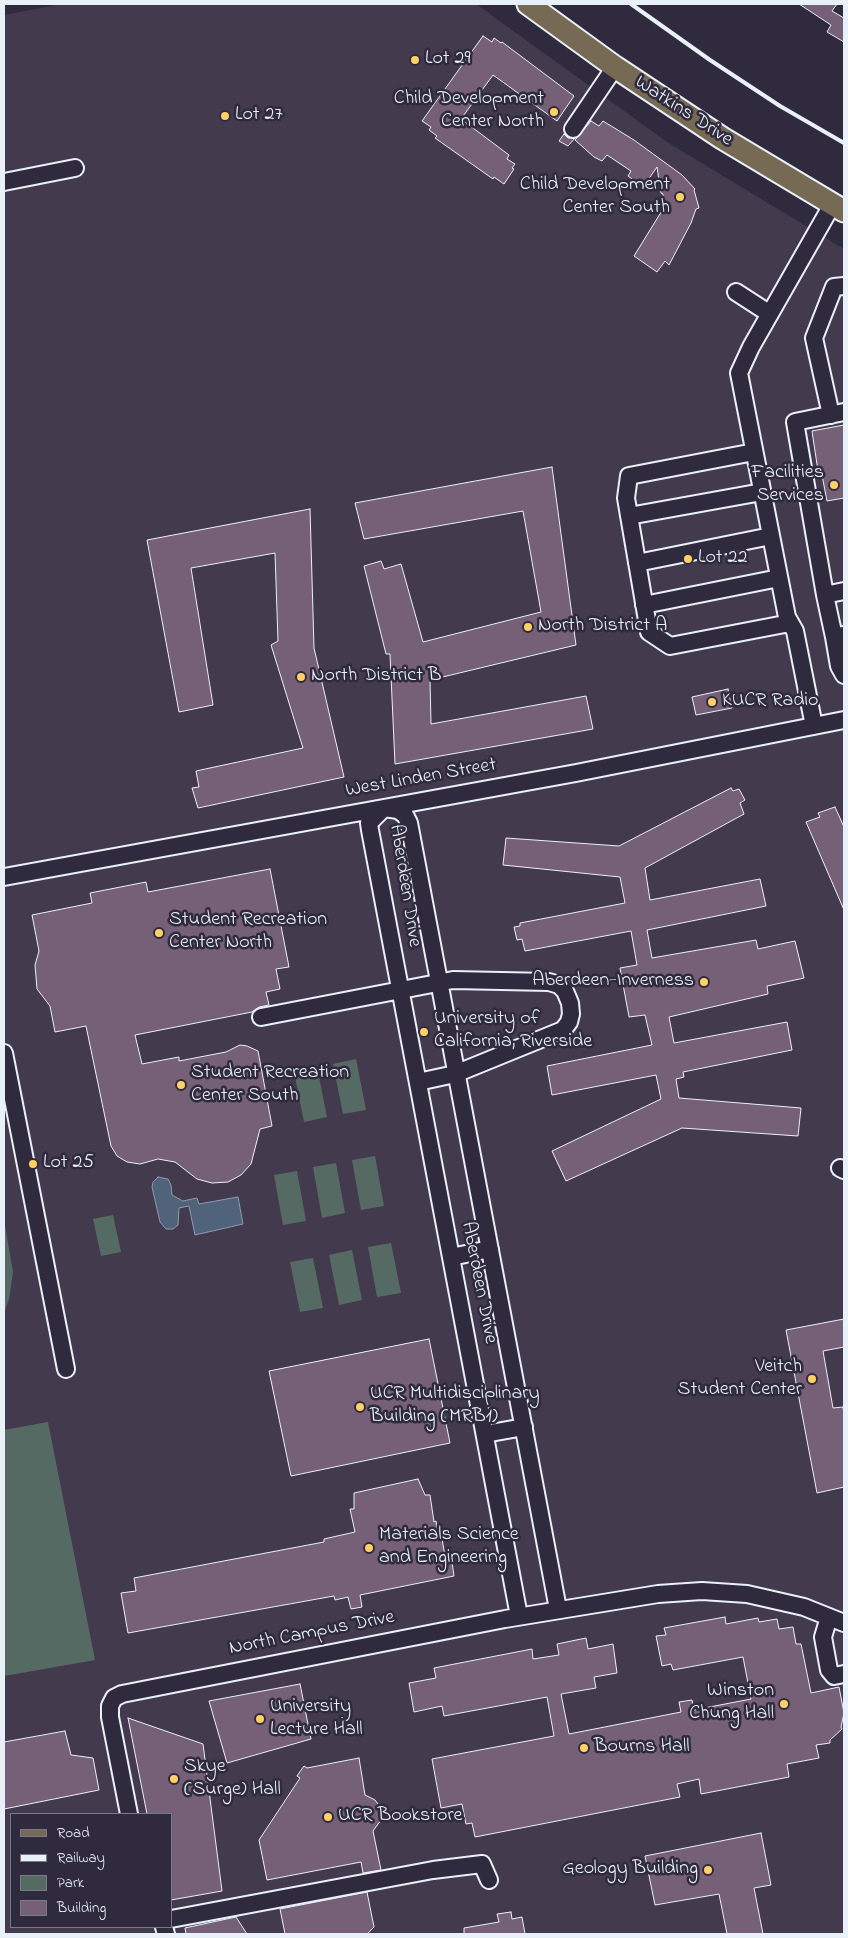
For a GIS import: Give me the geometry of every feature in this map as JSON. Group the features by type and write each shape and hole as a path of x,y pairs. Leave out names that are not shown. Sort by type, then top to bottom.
{"main road":[{"name":"Watkins Drive","path":"528,4 615,67 722,138 838,208"}],"street":[{"path":"573,129 615,67"},
{"path":"4,182 75,168"},
{"path":"814,726 795,631 787,617 739,373 770,314 838,208"},
{"path":"844,286 834,287 814,338 837,413 795,422 825,595 839,636 839,666 844,674"},
{"path":"736,292 770,314"},
{"path":"754,452 629,476 626,498 649,632 670,646 790,622"},
{"path":"629,516 762,492"},
{"path":"637,563 771,536"},
{"path":"644,605 780,578"},
{"path":"825,595 844,591"},
{"name":"West Linden Street","path":"4,877 384,808 844,720"},
{"name":"Aberdeen Drive","path":"520,1616 370,830 369,823 384,808 398,810 405,815 409,823 455,1074 558,1609"},
{"path":"261,1017 439,982 549,982 559,985 565,991 570,1003 569,1022 563,1030 455,1074 418,1082"},
{"path":"4,1053 66,1369"},
{"path":"451,1257 490,1249"},
{"path":"485,1434 524,1427"},
{"name":"North Campus Drive","path":"129,1813 110,1717 110,1706 114,1698 122,1694 520,1616 558,1609 580,1608 658,1594 702,1591 747,1594 779,1600 837,1620"},
{"path":"837,1620 823,1637 829,1670 834,1676 844,1674"},
{"path":"172,1919 433,1870 482,1864 489,1880"}],"shaded area":[{"name":"University of California, Riverside","path":"62,4 476,4 667,142 844,249 844,1934 4,1934 4,15"}],"green space":[{"path":"356,1059 366,1110 343,1114 333,1064"},
{"path":"317,1067 327,1117 304,1122 294,1072"},
{"path":"375,1156 384,1206 361,1210 352,1160"},
{"path":"336,1163 345,1213 322,1218 313,1167"},
{"path":"297,1171 306,1221 283,1225 274,1175"},
{"path":"113,1215 121,1252 101,1256 93,1219"},
{"path":"4,1220 13,1272 9,1299 4,1313"},
{"path":"391,1243 401,1293 377,1297 368,1247"},
{"path":"352,1250 362,1300 339,1305 329,1255"},
{"path":"313,1258 323,1308 300,1312 290,1262"},
{"path":"48,1422 95,1660 4,1676 4,1430"}],"water":[{"path":"158,1177 168,1179 172,1195 183,1201 197,1198 199,1204 238,1197 243,1224 195,1235 189,1206 179,1208 178,1225 173,1229 166,1229 160,1222 152,1187 153,1182"}],"building":[{"path":"799,4 837,4 832,11 844,18 844,42 827,32 831,25"},
{"name":"Child Development Center North","path":"483,36 492,42 494,38 502,42 574,96 557,121 493,75 461,119 509,155 507,159 515,164 512,168 514,169 504,184 494,177 493,179 435,138 437,136 429,130 431,127 422,121"},
{"name":"Child Development Center South","path":"591,121 599,126 603,121 634,140 682,175 695,189 699,208 696,209 691,223 669,265 665,261 657,272 634,256 663,209 663,194 661,193 657,167 643,187 628,176 631,171 607,155 602,161 594,157 575,140"},
{"path":"564,134 568,138 575,138 568,146 559,141"},
{"name":"Facilities Services","path":"844,425 844,498 827,501 821,470 818,471 812,431"},
{"name":"North District A","path":"552,467 576,645 430,680 431,724 586,696 593,729 395,764 390,654 386,654 364,566 381,561 384,569 401,564 423,642 541,612 523,511 364,539 355,503"},
{"name":"North District B","path":"310,509 314,648 344,777 198,808 192,788 199,787 196,771 303,748 271,645 278,641 275,553 191,568 213,705 179,712 147,540"},
{"name":"KUCR Radio","path":"728,689 732,708 696,715 692,697"},
{"name":"Aberdeen-Inverness","path":"731,788 733,791 739,789 745,800 740,803 744,814 645,868 650,900 760,879 766,906 647,930 652,958 756,940 758,949 795,941 804,978 767,986 768,994 669,1017 674,1043 787,1022 792,1050 683,1072 684,1077 676,1079 679,1098 801,1108 798,1136 682,1128 566,1181 552,1151 661,1099 656,1075 552,1095 547,1066 652,1045 645,1015 629,1017 620,968 637,965 631,931 525,951 522,939 517,940 514,927 520,926 520,923 625,903 620,877 503,865 506,838 619,846"},
{"path":"835,807 844,827 844,910 806,822 820,817 818,813"},
{"name":"Student Recreation Center North","path":"270,869 289,967 276,969 280,989 266,992 269,1005 259,1007 252,1012 135,1035 142,1064 179,1057 179,1061 226,1052 240,1045 258,1051 272,1126 260,1129 251,1164 241,1175 228,1182 212,1183 197,1179 175,1162 158,1159 140,1164 127,1162 117,1156 111,1146 86,1026 55,1032 50,1006 37,989 35,965 39,951 32,915 92,903 90,893 146,882 148,892"},
{"name":"Veitch Student Center","path":"844,1319 844,1347 823,1351 833,1408 843,1407 844,1487 817,1493 786,1330"},
{"name":"UCR Multidisciplinary Building (MRB1)","path":"429,1339 450,1443 291,1476 269,1371"},
{"name":"Materials Science and Engineering","path":"418,1479 425,1495 430,1495 439,1539 442,1539 445,1556 451,1555 454,1576 360,1595 362,1607 351,1609 348,1597 335,1600 334,1596 128,1633 121,1593 136,1591 134,1578 324,1542 324,1539 355,1532 350,1509 354,1509 354,1493"},
{"path":"725,1617 726,1624 758,1618 759,1622 777,1619 779,1629 793,1627 796,1644 801,1644 811,1693 839,1687 844,1713 842,1729 830,1740 830,1743 816,1745 819,1758 787,1764 789,1777 701,1794 699,1779 677,1784 680,1797 475,1837 472,1823 466,1824 462,1804 441,1808 432,1759 554,1736 547,1697 444,1716 442,1706 414,1712 409,1683 436,1678 434,1668 532,1649 533,1659 559,1655 557,1644 586,1638 588,1649 613,1644 617,1673 594,1677 596,1688 561,1694 569,1734 681,1712 679,1702 692,1700 694,1710 751,1699 743,1657 673,1670 671,1664 662,1666 656,1636 666,1635 664,1628"},
{"name":"University Lecture Hall","path":"300,1684 311,1739 227,1763 209,1701"},
{"name":"Skye (Surge) Hall","path":"128,1718 203,1744 222,1891 172,1900 172,1813 147,1813"},
{"path":"65,1731 71,1755 93,1758 99,1790 4,1809 4,1742"},
{"name":"UCR Bookstore","path":"359,1758 365,1795 375,1800 381,1808 381,1820 373,1831 381,1870 363,1873 361,1862 267,1880 259,1840 300,1778 297,1776 304,1766 307,1768"},
{"name":"Geology Building","path":"761,1833 771,1885 754,1888 763,1934 727,1934 719,1894 655,1905 645,1856"},
{"path":"367,1892 374,1927 367,1934 285,1934 280,1909"},
{"path":"511,1912 512,1919 522,1917 525,1934 464,1934 464,1928 499,1922 497,1914"},
{"path":"236,1917 247,1934 186,1934 185,1928"}],"railway":[{"path":"631,4 710,60 780,106 844,143"}],"place":[{"name":"Lot 29","path":"415,60"},
{"name":"Child Development Center North","path":"554,112"},
{"name":"Lot 27","path":"225,116"},
{"name":"Child Development Center South","path":"680,197"},
{"name":"Facilities Services","path":"834,485"},
{"name":"Lot 22","path":"688,559"},
{"name":"North District A","path":"528,627"},
{"name":"North District B","path":"301,677"},
{"name":"KUCR Radio","path":"712,702"},
{"name":"Student Recreation Center North","path":"159,933"},
{"name":"Aberdeen-Inverness","path":"704,982"},
{"name":"University of California, Riverside","path":"424,1032"},
{"name":"Student Recreation Center South","path":"181,1085"},
{"name":"Lot 25","path":"33,1164"},
{"name":"Veitch Student Center","path":"812,1379"},
{"name":"UCR Multidisciplinary Building (MRB1)","path":"360,1407"},
{"name":"Materials Science and Engineering","path":"369,1548"},
{"name":"Winston Chung Hall","path":"784,1704"},
{"name":"University Lecture Hall","path":"260,1719"},
{"name":"Bourns Hall","path":"584,1748"},
{"name":"Skye (Surge) Hall","path":"174,1779"},
{"name":"UCR Bookstore","path":"328,1817"},
{"name":"Geology Building","path":"708,1870"}]}
